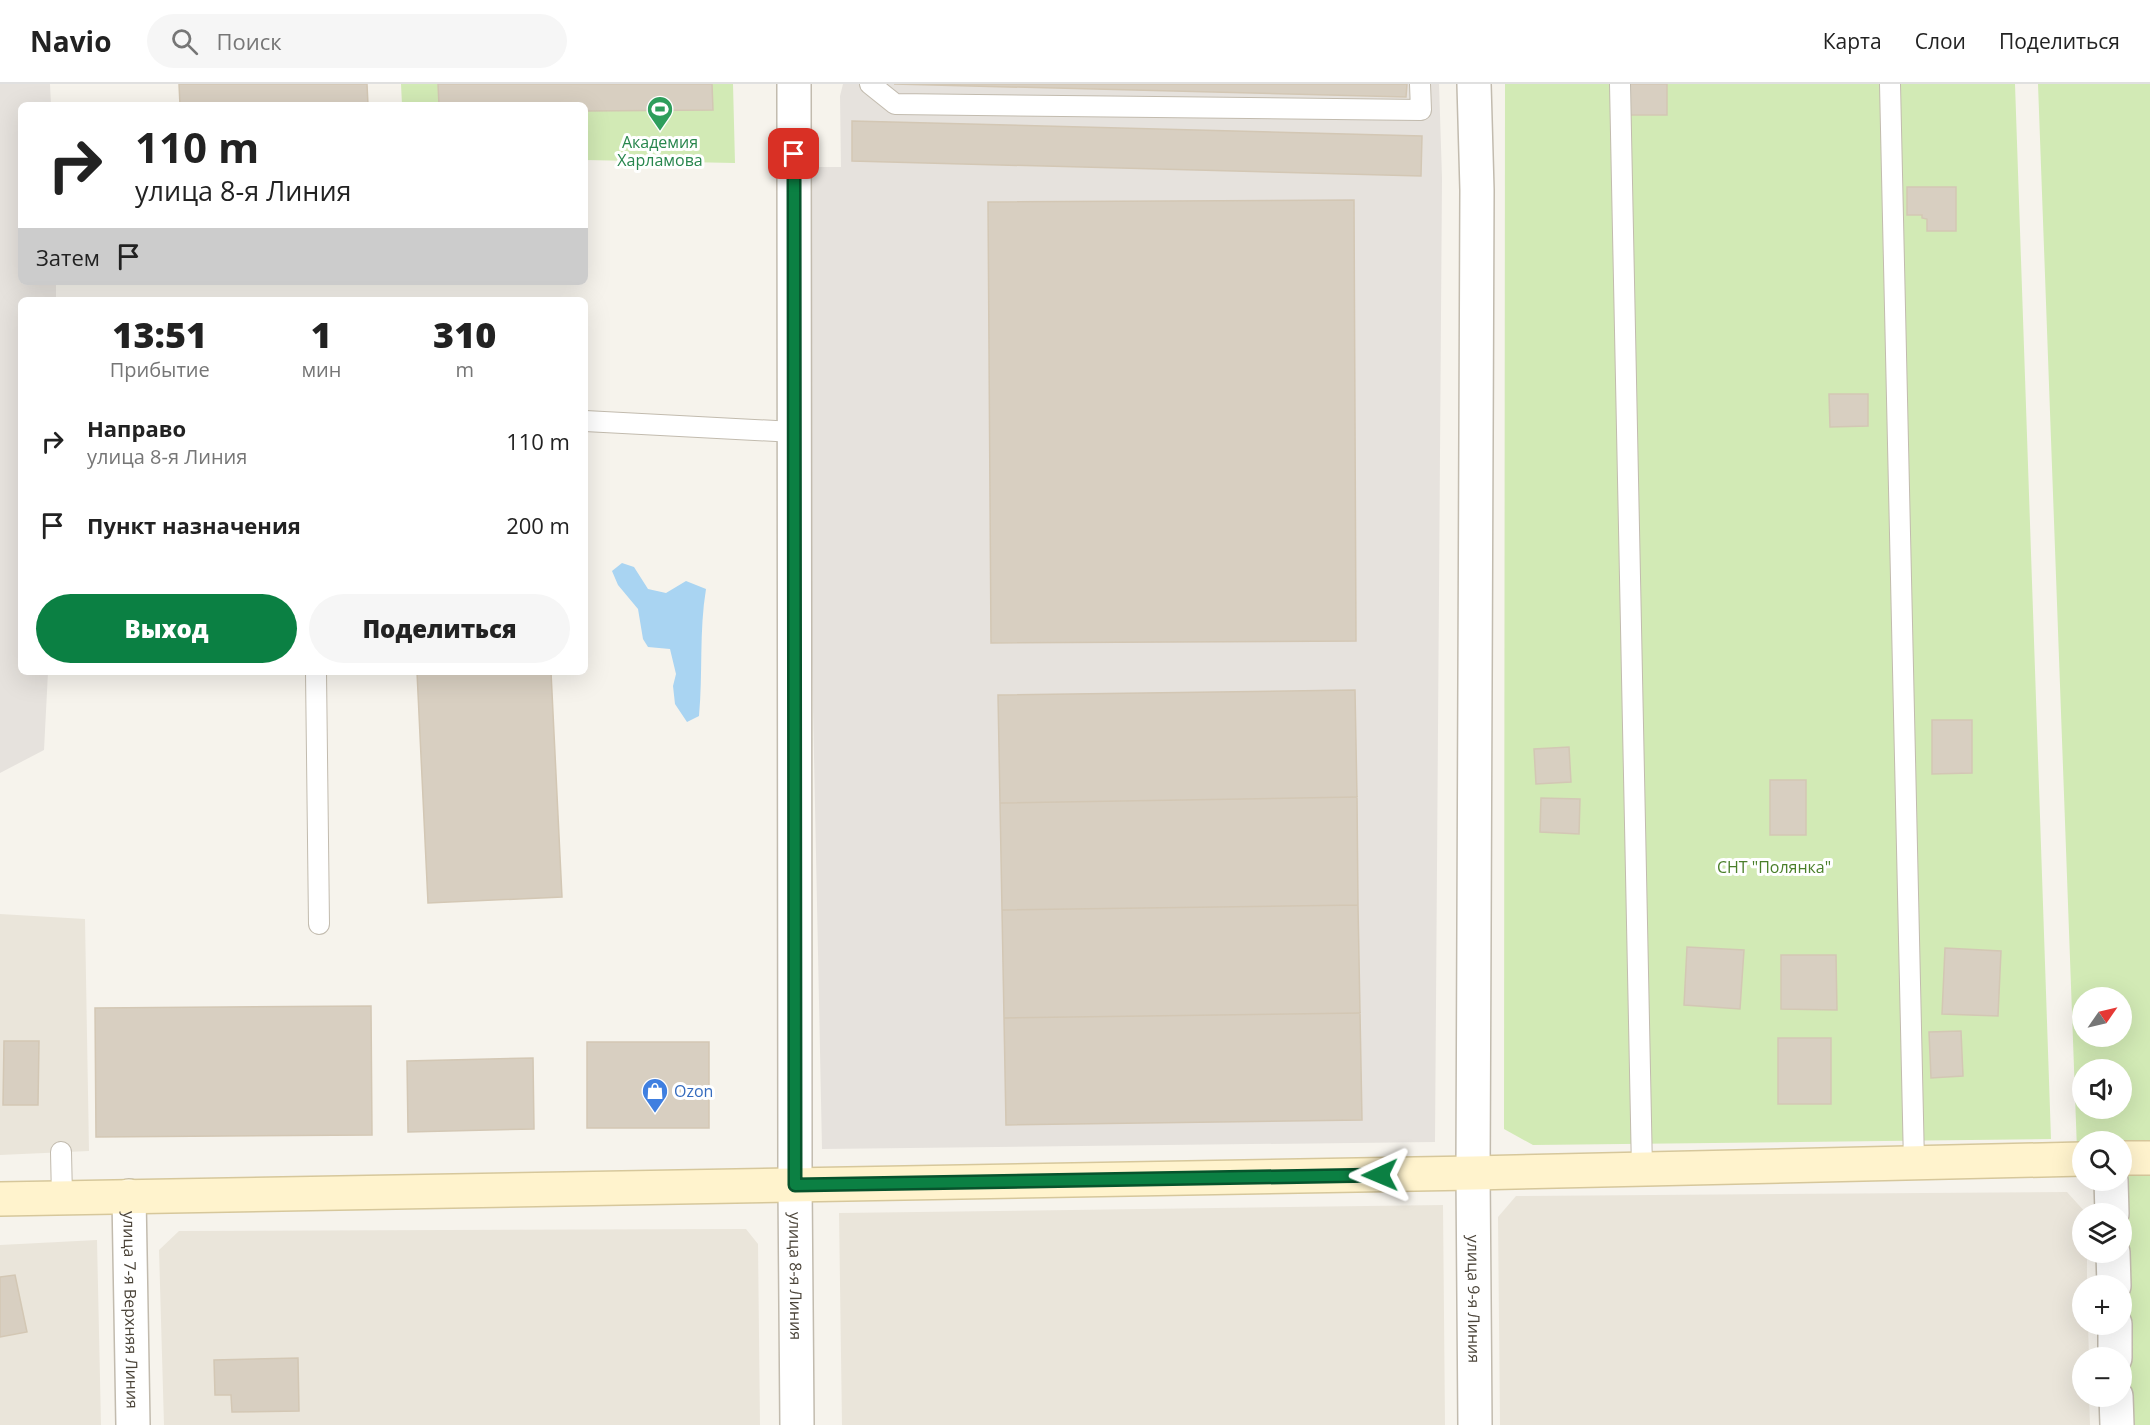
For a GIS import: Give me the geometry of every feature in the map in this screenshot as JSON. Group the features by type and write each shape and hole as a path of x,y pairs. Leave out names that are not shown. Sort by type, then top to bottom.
{"street":[{"name":"улица 8-я Линия","path":"794,84 795,1185 798,1425"},
{"name":"улица 9-я Линия","path":"1474,84 1477,214 1473,1173 1475,1425"},
{"path":"2132,1158 2150,1158"},
{"path":"0,1198 1642,1170 2072,1159"},
{"name":"улица 7-я Верхняя Линия","path":"129,1196 133,1425"},
{"path":"2116,1407 2117,1425"}],"lane":[{"path":"870,84 895,104 1421,110 1420,84"},
{"path":"1620,84 1642,1170"},
{"path":"1890,84 1914,1163"},
{"path":"588,421 794,432"},
{"path":"316,675 319,924"},
{"path":"61,1152 62,1197"}],"shaded area":[{"path":"0,84 50,84 51,102 18,102 18,285 56,285 56,297 18,297 18,675 48,675 44,750 0,773"},
{"path":"843,84 1439,84 1442,178 1435,1142 822,1149 802,167 841,167 840,96"},
{"path":"0,914 85,919 89,1151 0,1155"},
{"path":"2067,1192 2077,1203 2072,1203 2072,1263 2087,1263 2087,1275 2072,1275 2072,1335 2088,1335 2089,1347 2072,1347 2072,1407 2089,1407 2090,1425 1500,1425 1498,1217 1516,1196"},
{"path":"1443,1205 1445,1425 842,1425 839,1213"},
{"path":"746,1229 758,1244 760,1425 164,1425 159,1250 179,1231"},
{"path":"97,1240 101,1425 0,1425 0,1245"}],"green space":[{"name":"Академия Харламова","path":"401,84 733,84 735,163 588,160 588,102 402,102"},
{"name":"СНТ \"Полянка\"","path":"1505,84 2015,84 2051,1139 1533,1145 1504,1129"},
{"path":"2038,84 2150,84 2150,1144 2132,1143 2132,1131 2076,1131 2076,1119 2132,1119 2132,1059 2074,1059 2073,1047 2132,1047 2132,987 2072,987 2072,1013"},
{"path":"2150,1168 2150,1425 2124,1425 2124,1407 2132,1407 2132,1347 2122,1347 2122,1335 2132,1335 2132,1275 2121,1275 2121,1263 2132,1263 2132,1203 2121,1203 2121,1191 2132,1191 2132,1169"}],"water":[{"path":"622,563 634,567 648,589 666,593 686,581 706,589 699,716 687,722 675,704 673,686 676,674 670,649 648,647 643,639 638,609 618,585 612,571"}],"building":[{"path":"179,84 367,84 368,102 180,102"},
{"path":"438,84 712,84 713,110 588,111 588,102 439,102"},
{"path":"894,84 1407,84 1406,97"},
{"path":"1630,84 1667,84 1667,115 1630,115"},
{"path":"852,121 1422,136 1421,176 852,161"},
{"path":"1907,187 1956,187 1956,231 1927,231 1927,219 1922,218 1922,215 1907,215"},
{"path":"1354,200 1356,641 991,643 988,202"},
{"path":"1829,394 1868,394 1868,426 1830,427"},
{"path":"417,675 551,675 562,897 428,903"},
{"path":"1355,690 1357,797 1000,803 998,695"},
{"path":"1932,720 1972,720 1972,773 1932,774"},
{"path":"1569,747 1571,782 1536,784 1534,749"},
{"path":"1770,780 1806,780 1806,835 1770,835"},
{"path":"1357,797 1358,905 1002,910 1000,803"},
{"path":"1541,798 1580,799 1579,834 1540,832"},
{"path":"1358,905 1360,1013 1004,1018 1002,910"},
{"path":"1687,947 1744,950 1740,1009 1684,1005"},
{"path":"1945,948 2001,951 1998,1016 1942,1014"},
{"path":"1781,955 1836,955 1837,1010 1781,1009"},
{"path":"371,1006 372,1135 96,1137 95,1008"},
{"path":"1360,1013 1362,1120 1006,1125 1004,1018"},
{"path":"1961,1031 1963,1076 1931,1078 1929,1032"},
{"path":"1778,1038 1831,1038 1831,1104 1778,1104"},
{"path":"4,1041 39,1041 38,1105 3,1105"},
{"path":"587,1042 709,1042 709,1128 587,1128"},
{"path":"533,1058 534,1129 408,1132 407,1061"},
{"path":"15,1275 27,1332 0,1337 0,1277"},
{"path":"298,1358 299,1411 232,1412 231,1395 215,1395 214,1360"}],"place":[{"name":"Академия Харламова","path":"660,132"},
{"name":"Ozon","path":"655,1114"}],"route":[{"path":"794,154 795,1185 1380,1175"}]}
